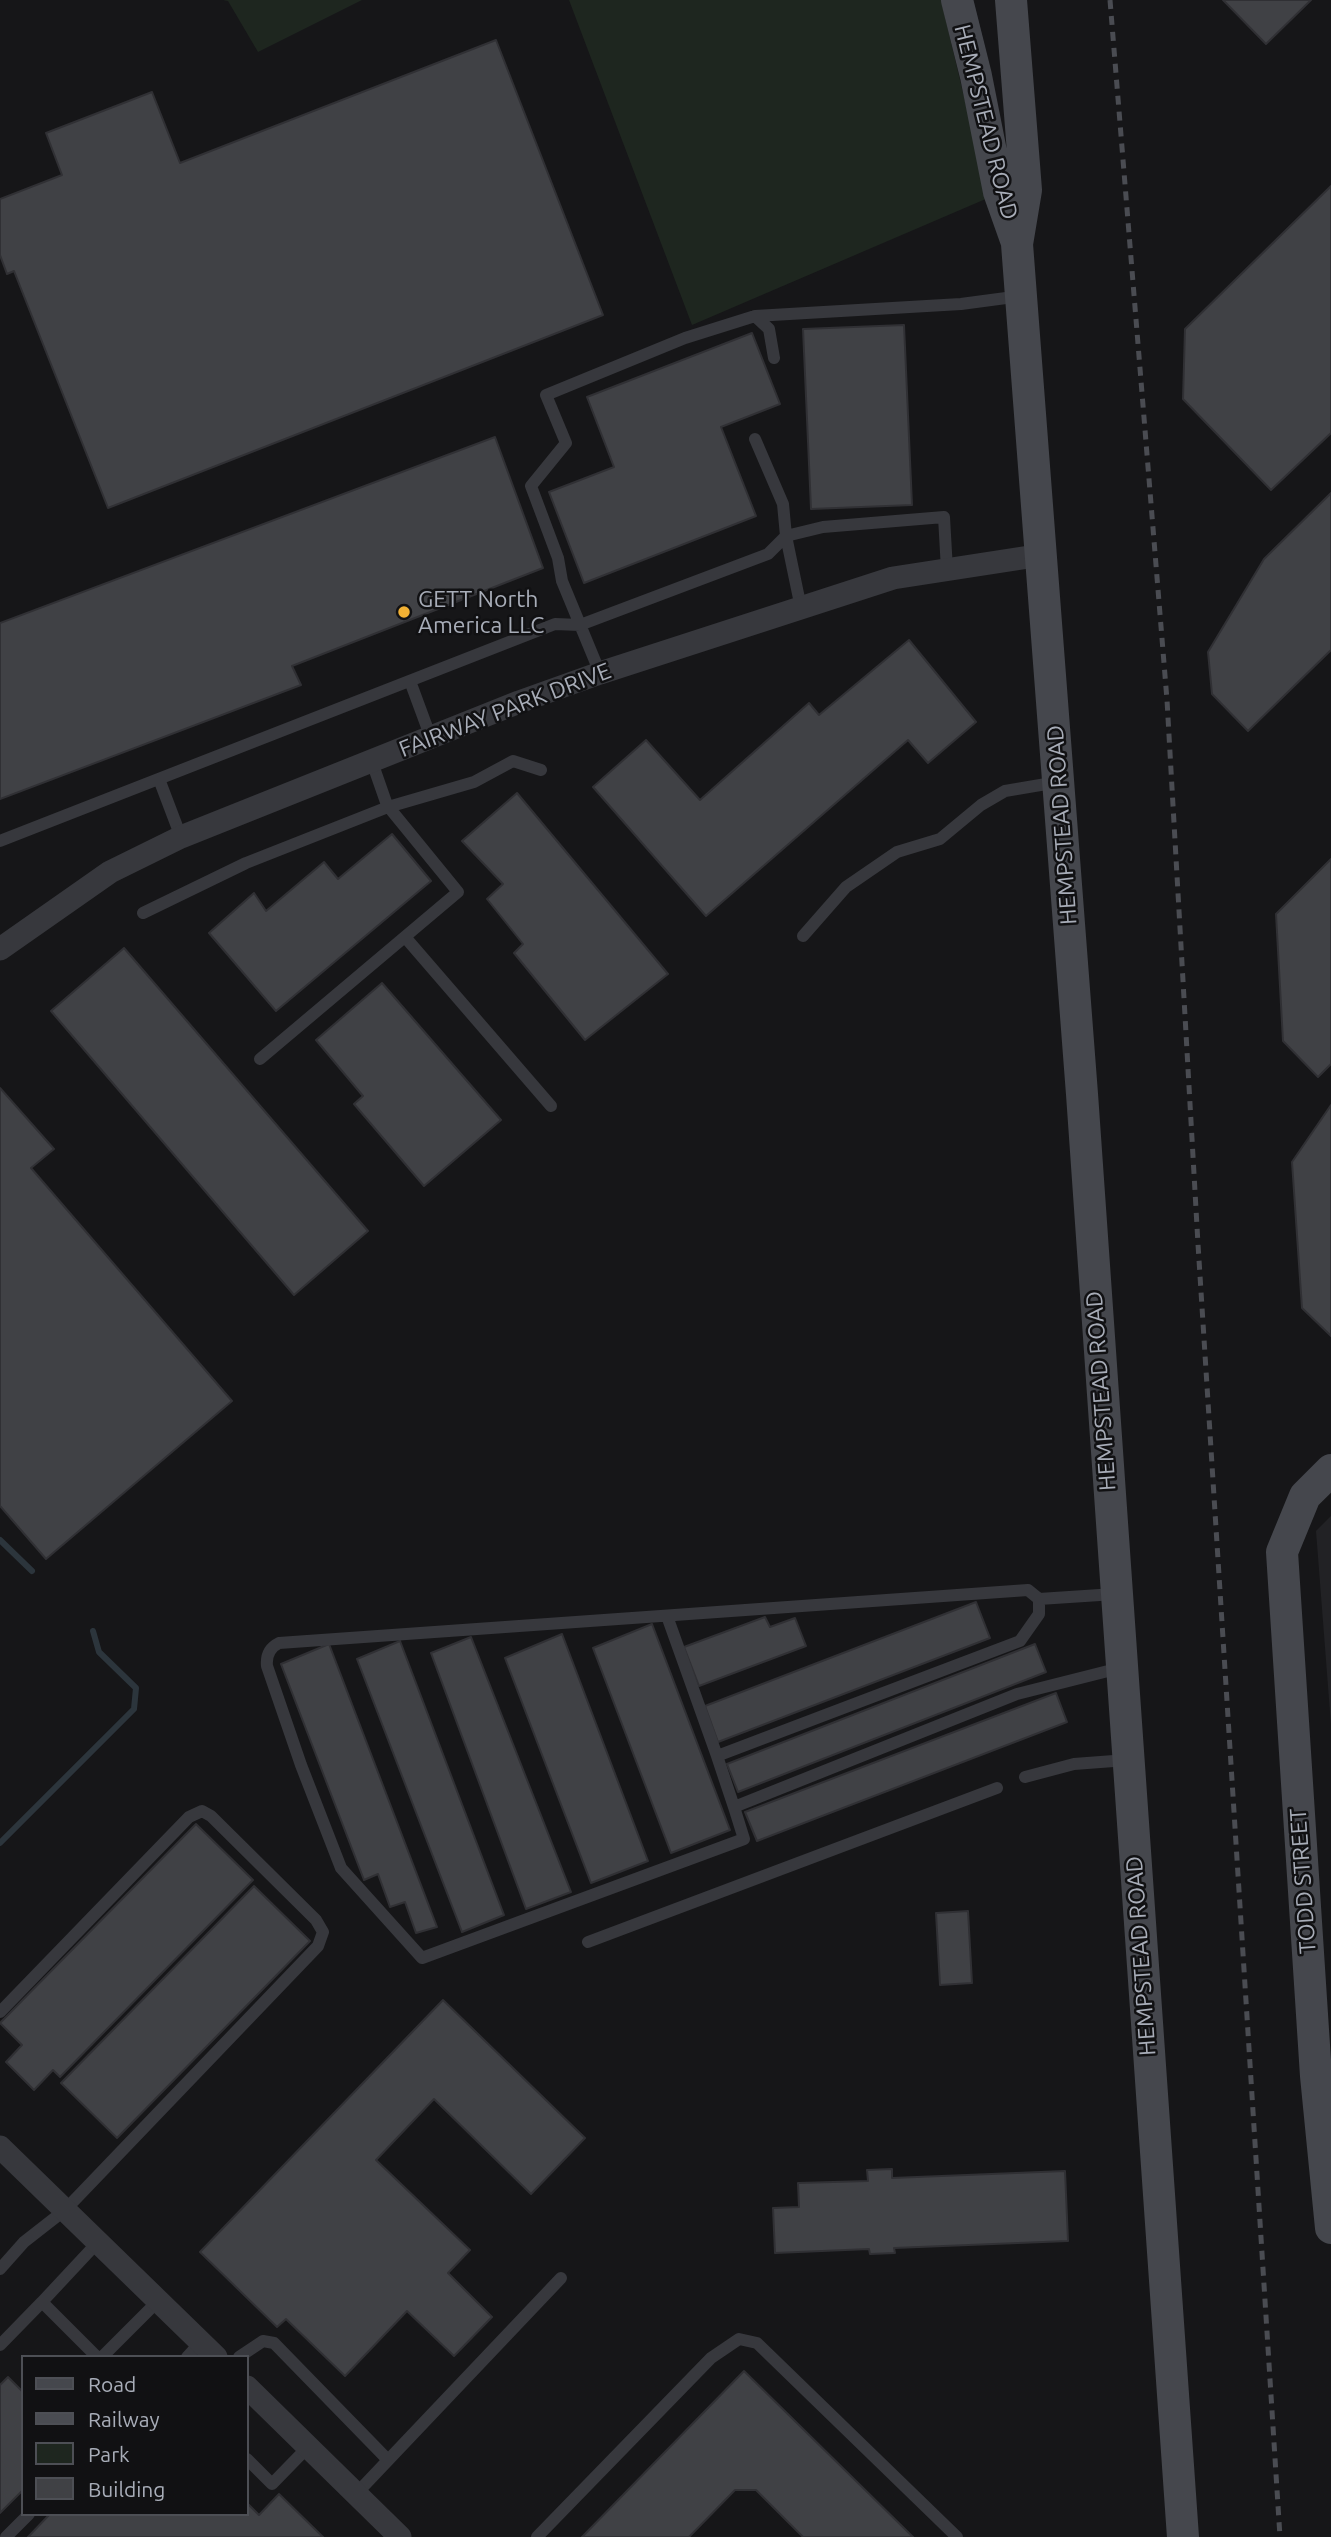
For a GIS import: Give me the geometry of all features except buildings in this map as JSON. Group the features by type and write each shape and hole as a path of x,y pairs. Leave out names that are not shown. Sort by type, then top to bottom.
{"main road":[{"name":"HEMPSTEAD ROAD","path":"957,0 976,76 999,192 1017,244 1022,295 1167,2282 1183,2537"},
{"name":"HEMPSTEAD ROAD","path":"1011,0 1026,190 1017,244"},
{"name":"TODD STREET","path":"1331,1470 1305,1496 1282,1552 1326,2127 1331,2228"}],"street":[{"name":"FAIRWAY PARK DRIVE","path":"0,948 110,872 181,837 600,673 893,578 1042,555"},
{"path":"0,2147 158,2301 201,2352"},
{"path":"248,2388 400,2537"}],"lane":[{"path":"600,673 562,581 558,558 531,486 566,443 546,395 685,338 755,317 961,304 1022,295"},
{"path":"755,317 769,330 774,358"},
{"path":"755,439 783,504 786,536 801,608"},
{"path":"0,841 555,624 580,625 768,554 786,536 823,527 944,517 947,570"},
{"path":"410,681 431,738"},
{"path":"143,913 246,863 388,807 474,782 513,761 541,770"},
{"path":"260,1059 458,892 388,807 372,762"},
{"path":"159,779 181,837"},
{"path":"803,936 846,887 897,852 940,839 981,805 1005,791 1059,782"},
{"path":"405,937 551,1106"},
{"path":"667,1616 744,1839 422,1958 341,1868 301,1765 267,1666 270,1650 279,1643 1028,1590 1039,1599 1115,1594"},
{"path":"717,1756 1020,1640 1039,1614 1039,1599"},
{"path":"734,1807 1017,1694 1121,1668"},
{"path":"1025,1777 1074,1765 1127,1760"},
{"path":"588,1942 997,1788"},
{"path":"0,2012 189,1817 202,1811 211,1816 316,1920 323,1932 318,1946 65,2210 24,2242 0,2269"},
{"path":"0,2346 98,2242"},
{"path":"356,2494 561,2277"},
{"path":"101,2355 158,2301"},
{"path":"42,2302 97,2355"},
{"path":"537,2537 711,2358 739,2339 757,2343 957,2537"},
{"path":"242,2355 263,2341 274,2343 388,2460"},
{"path":"248,2460 272,2484 308,2447"},
{"path":"6,2537 27,2516"}],"shaded area":[{"path":"1331,1516 1331,1725 1316,1531"}],"green space":[{"path":"223,0 362,0 258,52 228,1"},
{"path":"569,0 941,0 988,198 692,325"}],"waterway":[{"path":"0,1540 32,1571"},
{"path":"0,1843 134,1709 136,1688 99,1652 93,1631"}],"railway":[{"path":"1110,0 1167,700 1198,1244 1280,2537"}],"place":[{"name":"GETT North America LLC","path":"404,612"}]}
